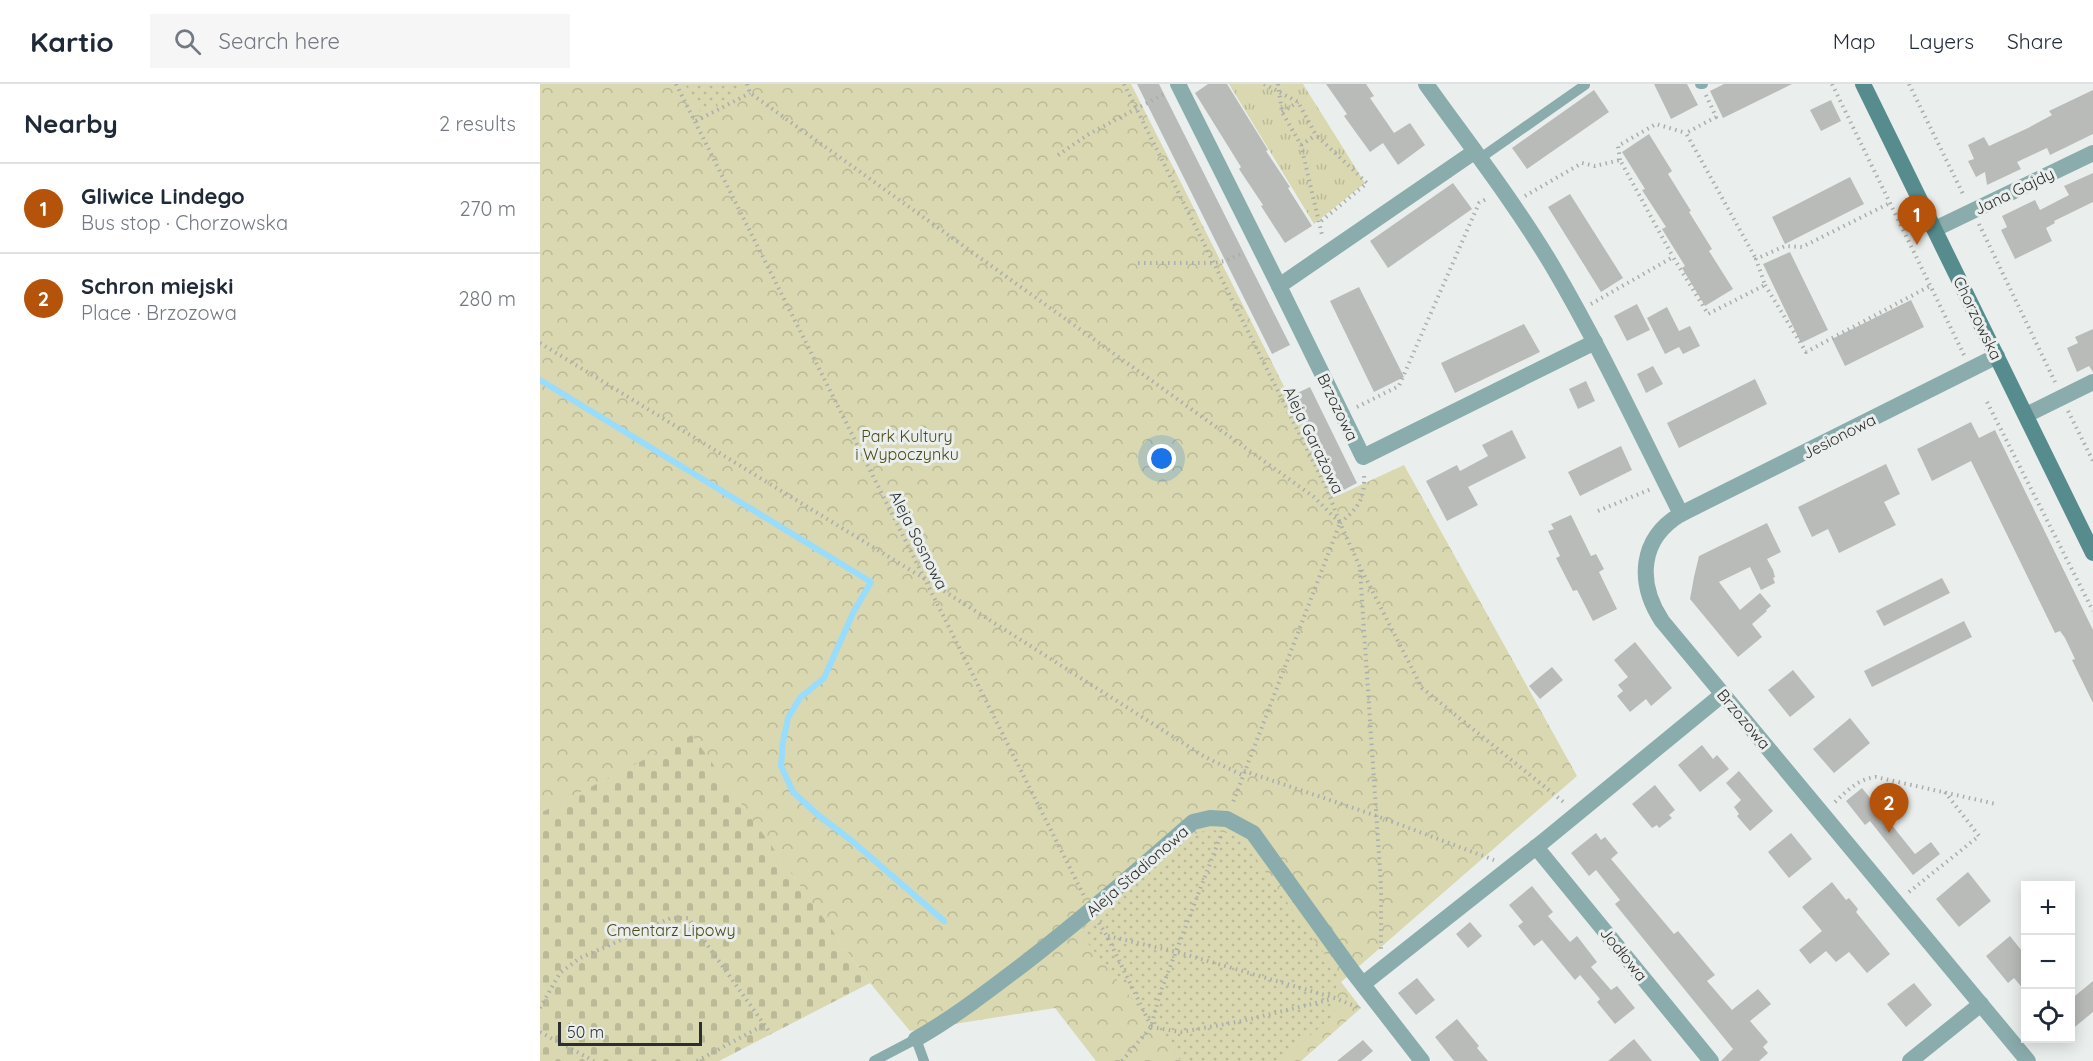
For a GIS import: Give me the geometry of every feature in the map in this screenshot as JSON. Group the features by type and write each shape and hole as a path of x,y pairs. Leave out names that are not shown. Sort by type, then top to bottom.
{"main road":[{"name":"Chorzowska","path":"1863,84 2093,553"}],"street":[{"path":"1426,84 1527,225 1595,342 1681,514"},
{"name":"Brzozowa","path":"1178,85 1363,457 1595,342"},
{"name":"Jana Gajdy","path":"1935,229 2093,153"},
{"path":"1279,286 1477,155"},
{"name":"Jesionowa","path":"1681,514 1997,356"},
{"path":"2026,415 2093,382"},
{"name":"Brzozowa","path":"1681,514 1669,521 1654,540 1647,556 1646,588 1652,606 1662,621 2028,1061"},
{"path":"1363,984 1536,847 1570,809 1723,694"},
{"name":"Aleja Stadionowa","path":"916,1039 971,1005 1091,911 1193,822 1210,818 1227,819"},
{"path":"1227,819 1253,833 1422,1061"},
{"name":"Jodłowa","path":"1536,847 1711,1061"},
{"path":"1910,1061 1981,1004"}],"lane":[{"path":"1477,155 1585,85"},
{"path":"916,1039 924,1061"},
{"name":"Aleja Stadionowa","path":"874,1061 916,1039"}],"path":[{"name":"Aleja Sosnowa","path":"676,84 1091,911"},
{"path":"747,84 750,93 1314,497 1340,523"},
{"name":"Aleja Garażowa","path":"1124,84 1326,487 1360,567 1422,688 1570,809"},
{"path":"1264,84 1298,102 1316,135 1367,183 1319,223"},
{"path":"1278,84 1282,112 1301,144 1324,242"},
{"path":"1686,133 1716,117 1702,84"},
{"path":"1832,84 1967,361"},
{"path":"1908,84 2050,369 2061,398 2093,461"},
{"path":"1058,154 1089,134 1178,85"},
{"path":"696,121 750,93"},
{"path":"1282,112 1298,102"},
{"path":"1765,285 1708,314 1673,257 1620,160 1618,146 1656,124 1686,133 1756,260 1765,285 1806,352 1930,286"},
{"path":"1301,144 1316,135"},
{"path":"1522,197 1582,163 1594,166 1620,160"},
{"path":"1342,415 1399,386 1479,203 1492,195"},
{"path":"1756,260 1785,246 1803,247 1890,203"},
{"path":"1138,263 1214,263 1225,261 1259,246"},
{"path":"1588,306 1673,257"},
{"path":"540,343 926,579 1205,756 1243,773 1377,816 1496,861 1487,868"},
{"path":"1988,402 2093,611"},
{"path":"1122,1061 1151,1027 1160,993 1340,523 1356,510 1365,491 1363,457"},
{"path":"1360,567 1381,885 1381,955"},
{"path":"1834,802 1856,783 1868,778 1890,779 1996,804"},
{"path":"1906,895 1979,836 1945,792"},
{"path":"1827,794 1841,812"},
{"path":"1558,809 1570,809 1574,795"},
{"path":"540,1008 560,973 580,958 671,918 687,918 771,1034"},
{"path":"1151,1027 1107,936 1177,952 1335,998 1363,1009"},
{"path":"1151,1027 1181,1032 1242,1021 1335,998"},
{"path":"697,1061 765,1024"},
{"path":"540,1032 594,1061"}],"green space":[{"name":"Park Kultury i Wypoczynku","path":"540,84 1131,84 1339,495 1404,465 1577,776 1341,982 1361,1008 1301,1061 1096,1061 1055,1008 910,1031 870,983 692,736 540,813"},
{"path":"685,84 739,84 736,93 701,113"},
{"path":"1229,84 1303,84 1365,183 1314,224"},
{"name":"Cmentarz Lipowy","path":"692,735 870,983 719,1061 540,1061 540,813"},
{"path":"1214,830 1230,834 1243,841 1338,973 1333,1016 1280,1061 1181,1061 1079,932 1175,850 1199,832"}],"building":[{"path":"1137,84 1159,84 1290,345 1272,354"},
{"path":"1208,84 1227,84 1312,226 1285,243 1195,93"},
{"path":"1326,84 1366,84 1374,96 1370,98 1394,133 1410,123 1425,145 1398,165 1383,143 1370,152 1344,116 1347,114"},
{"path":"1654,84 1687,84 1698,105 1671,119"},
{"path":"1724,84 1792,84 1723,118 1710,91"},
{"path":"1594,90 1609,112 1527,169 1512,148"},
{"path":"2093,90 2093,134 2050,155 2047,148 2017,162 2021,169 1987,185 1985,172 1976,177 1968,161 1974,159 1968,145 1984,137 1989,146 2028,128 2052,115 2049,111"},
{"path":"1831,100 1841,121 1821,131 1810,110"},
{"path":"1649,134 1672,171 1668,174 1712,249 1709,251 1733,289 1705,306 1682,268 1685,266 1662,229 1666,227 1642,190 1645,189 1622,152"},
{"path":"2093,173 2093,202 2054,221 2055,223 2046,228 2052,241 2015,259 2001,230 2007,227 2002,216 2035,200 2040,210 2069,195 2064,186"},
{"path":"1850,177 1864,204 1785,244 1772,217"},
{"path":"1453,183 1472,209 1388,268 1370,241"},
{"path":"1570,194 1623,278 1601,292 1548,207"},
{"path":"1790,252 1828,330 1801,343 1763,264"},
{"path":"1359,287 1404,377 1374,392 1330,301"},
{"path":"1911,300 1924,327 1845,366 1832,339"},
{"path":"1637,304 1650,330 1627,341 1614,316"},
{"path":"1667,307 1679,331 1690,326 1700,346 1683,354 1679,347 1665,354 1647,318"},
{"path":"1524,324 1540,352 1455,393 1441,363"},
{"path":"2093,329 2093,372 2089,366 2077,372 2067,348 2078,343 2075,337"},
{"path":"1653,366 1663,384 1646,393 1637,374"},
{"path":"1755,379 1767,404 1679,448 1667,423"},
{"path":"1586,381 1595,401 1578,409 1569,389"},
{"path":"1310,387 1357,483 1340,492 1293,395"},
{"path":"1971,422 1979,438 1995,430 2093,630 2093,703 2072,660 2075,659 2065,638 2060,631 2055,633 1971,461 1932,481 1917,449"},
{"path":"1512,430 1526,458 1468,487 1478,505 1447,521 1426,481 1457,465 1460,471 1488,456 1482,445"},
{"path":"1621,446 1632,470 1580,496 1568,472"},
{"path":"1886,464 1900,494 1884,502 1896,525 1839,553 1828,529 1812,537 1798,507"},
{"path":"1571,515 1591,556 1596,554 1604,569 1599,572 1617,609 1593,621 1577,590 1573,591 1556,558 1560,556 1548,531 1554,529 1551,524"},
{"path":"1767,523 1781,552 1767,559 1773,570 1775,583 1761,590 1750,567 1719,582 1740,610 1760,593 1771,606 1752,624 1762,637 1738,657 1690,599 1694,577 1699,556"},
{"path":"1942,578 1950,593 1884,626 1876,611"},
{"path":"1964,621 1972,637 1872,687 1864,671"},
{"path":"1635,642 1672,688 1651,706 1646,699 1630,712 1617,696 1623,691 1618,685 1628,677 1614,660"},
{"path":"1552,667 1563,680 1540,699 1529,686"},
{"path":"1793,670 1815,697 1790,717 1768,690"},
{"path":"1850,718 1870,743 1834,773 1813,749"},
{"path":"1702,745 1713,759 1717,755 1729,769 1700,792 1678,765"},
{"path":"1739,771 1773,811 1750,831 1737,816 1739,814 1734,807 1741,800 1726,783"},
{"path":"1655,785 1675,810 1669,815 1672,818 1659,828 1657,825 1652,828 1632,804"},
{"path":"1862,788 1915,854 1931,842 1940,854 1913,875 1870,821 1865,825 1846,801"},
{"path":"1596,833 1601,840 1605,837 1618,853 1611,859 1674,934 1678,931 1715,975 1707,981 1732,1010 1758,989 1771,1004 1750,1021 1768,1042 1763,1047 1768,1053 1759,1061 1721,1061 1733,1049 1615,904 1620,900 1596,870 1589,876 1571,853"},
{"path":"1791,833 1812,859 1789,878 1768,852"},
{"path":"1968,872 1991,901 1959,927 1936,899"},
{"path":"1832,882 1846,900 1849,898 1858,909 1856,912 1890,954 1867,973 1849,952 1836,962 1826,951 1810,964 1799,950 1822,931 1802,907"},
{"path":"1532,886 1553,912 1548,916 1570,942 1577,936 1597,962 1591,967 1611,990 1617,986 1635,1008 1615,1024 1597,1002 1600,999 1580,975 1575,980 1542,940 1534,946 1518,926 1523,922 1509,905"},
{"path":"1470,922 1482,936 1468,948 1456,934"},
{"path":"2010,936 2021,950 2021,986 2014,978 2008,983 1986,956"},
{"path":"1417,978 1435,1000 1416,1015 1398,993"},
{"path":"2093,981 2093,1012 2075,1027 2075,996"},
{"path":"1914,983 1932,1005 1906,1027 1887,1004"},
{"path":"1457,1019 1488,1061 1454,1061 1435,1037"},
{"path":"1634,1039 1652,1061 1608,1061"},
{"path":"1363,1040 1373,1051 1361,1061 1337,1061"}],"waterway":[{"path":"540,380 871,582 854,611 824,678 800,698 788,718 781,766 793,792 944,921"}],"place":[{"name":"Gliwice Lindego","path":"1917,245"},
{"name":"Schron miejski","path":"1889,833"}]}
